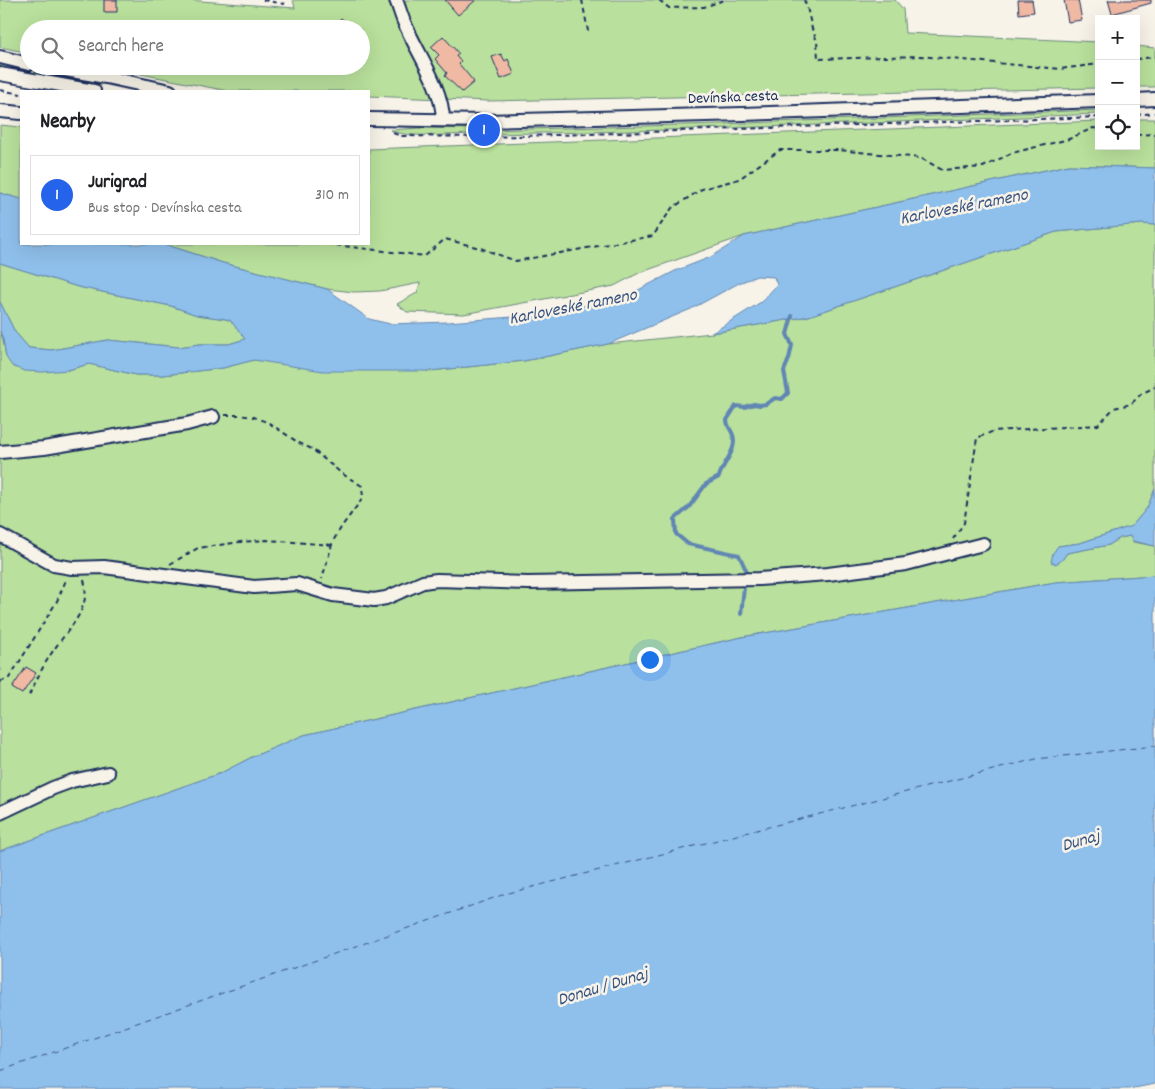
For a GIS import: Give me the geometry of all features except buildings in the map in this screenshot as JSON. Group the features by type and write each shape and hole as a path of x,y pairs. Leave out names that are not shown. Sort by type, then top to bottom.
{"street":[{"path":"396,0 404,22 428,70 443,110 443,120"},
{"path":"0,57 20,62"},
{"path":"0,74 88,90"},
{"path":"95,75 165,90"},
{"path":"1140,100 1155,99"},
{"name":"Devínska cesta","path":"370,119 484,121 1095,101"},
{"path":"0,111 20,113"},
{"path":"0,452 44,448 188,424 212,417"},
{"path":"0,535 54,565 76,568 104,567 254,587 297,584 334,595 374,600 386,598 423,582 437,580 528,583 732,580 828,574 906,564 983,544"},
{"path":"0,813 52,788 72,781 108,773"}],"path":[{"path":"263,0 284,4 285,0"},
{"path":"582,0 588,31"},
{"path":"659,0 669,8 704,7 724,0"},
{"path":"804,0 817,41 818,60 920,56 1060,69 1095,65"},
{"path":"1140,59 1155,57"},
{"path":"0,90 20,94"},
{"path":"1140,115 1155,113"},
{"path":"389,131 401,136 484,137 1095,116"},
{"path":"335,245 425,256 445,238 516,261 653,236 672,208 702,189 740,179 780,150 838,150 921,158 942,170 983,167 1012,153 1069,139 1095,128"},
{"path":"1140,135 1155,134"},
{"path":"949,545 964,523 977,438 994,431 1098,425 1114,408 1131,404 1141,394 1155,387"},
{"path":"212,417 238,414 270,423 299,444 312,449 341,473 362,486 363,498 342,526 332,545 324,576 314,589"},
{"path":"150,573 198,548 268,540 332,545"},
{"path":"0,682 9,678 76,568"},
{"path":"29,695 50,655 78,618 85,603 87,592 76,568"}],"green space":[{"path":"0,0 187,0 295,8 293,0 895,0 903,9 905,33 1095,42 1095,88 488,101 370,96 370,90 223,90 146,75 370,75 370,20 20,20 20,51 0,47"},
{"path":"1140,46 1155,48 1155,87 1140,87"},
{"path":"0,64 20,68 20,71 0,67"},
{"path":"37,75 54,75 101,85"},
{"path":"1095,110 1095,114 488,134 488,130 720,124"},
{"path":"1140,119 1155,119 1155,168 1069,165 744,236 639,273 614,286 464,314 407,312 397,304 417,293 420,283 380,291 354,292 327,289 223,263 167,245 370,245 370,149 1095,121 1095,150 1140,150"},
{"path":"0,125 20,127 20,199 0,193"},
{"path":"419,128 478,129 478,134 420,135 398,133 390,130"},
{"path":"1142,224 1155,225 1155,489 1147,508 1132,526 1080,543 1058,546 1062,560 1067,553 1109,545 1120,538 1130,536 1133,542 1155,546 1155,575 1056,582 742,637 304,735 252,757 221,773 0,851 0,331 6,357 68,370 89,364 136,375 163,375 223,368 254,360 430,371 524,361 608,344 712,333 809,316 1056,232"},
{"path":"0,263 78,287 171,306 197,315 226,319 231,321 245,339 229,344 200,344 179,347 108,340 52,350 29,348 15,332 0,302"}],"water":[{"name":"Karloveské rameno","path":"1069,165 1155,168 1155,225 1142,224 1056,232 809,316 712,333 761,302 777,285 774,277 757,276 739,283 691,309 608,344 524,361 430,371 323,371 254,360 223,368 163,375 136,375 89,364 68,370 24,371 12,366 6,357 0,331 0,302 15,332 29,348 52,350 108,340 179,347 200,344 229,344 245,339 231,321 226,319 197,315 171,306 78,287 0,263 0,193 20,199 20,245 167,245 223,263 327,289 369,319 390,324 513,317 619,300 675,271 711,257 744,236"},
{"path":"1155,489 1155,546 1133,541 1130,536 1120,538 1109,545 1067,553 1056,564 1051,562 1053,553 1058,546 1080,543 1132,526 1147,508"},
{"path":"1155,575 1155,1084 1129,1089 0,1089 0,851 221,773 252,757 304,735 742,637 1056,582"}],"waterway":[{"path":"741,614 746,570 739,555 688,544 676,534 675,519 689,507 706,484 719,477 732,452 734,441 727,420 736,406 744,407 754,404 766,404 775,398 782,399 788,393 784,371 792,345 787,334 792,316"}],"ferry route":[{"path":"0,1071 505,894 1036,759 1155,746"}],"place":[{"name":"Jurigrad","path":"484,130"}],"water label":[{"name":"Dunaj","path":"1081,842"},
{"name":"Donau / Dunaj","path":"603,988"}]}
